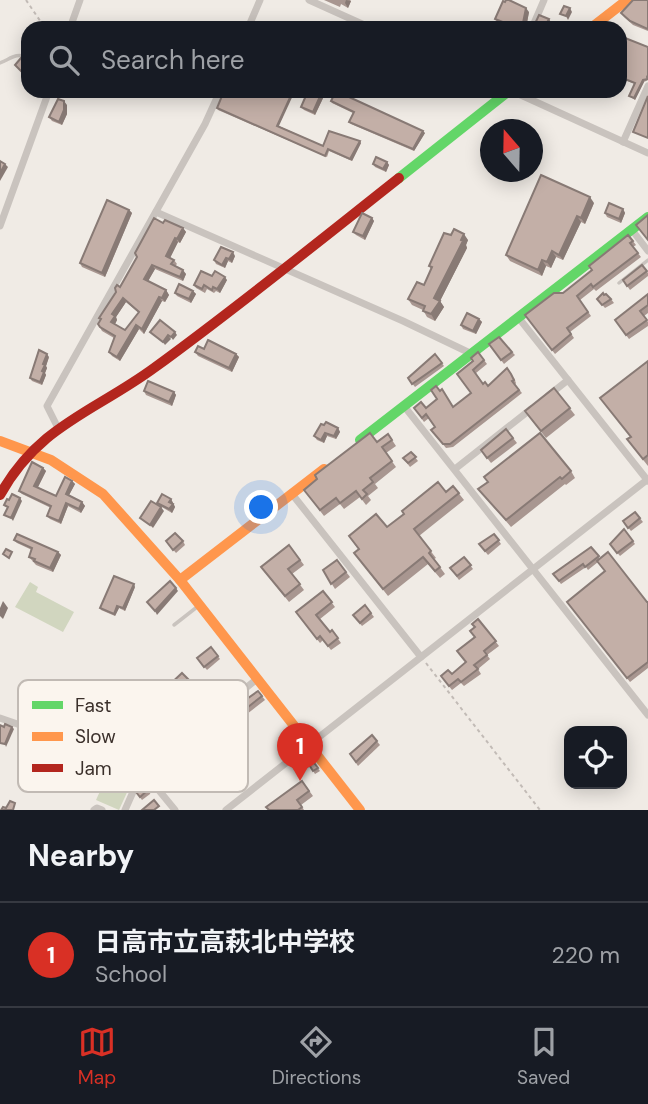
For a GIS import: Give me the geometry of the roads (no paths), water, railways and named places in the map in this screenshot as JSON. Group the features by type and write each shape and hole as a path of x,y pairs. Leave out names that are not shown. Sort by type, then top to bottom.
{"street":[{"path":"72,21 80,0"},
{"path":"251,21 260,0"},
{"path":"309,0 356,21"},
{"path":"535,21 544,0"},
{"path":"600,21 626,0"},
{"path":"624,142 648,86"},
{"path":"0,226 46,98"},
{"path":"51,460 48,451 55,430 47,406 205,124 217,98"},
{"path":"0,495 15,466 55,430 152,370 502,98"},
{"path":"527,98 648,153"},
{"path":"156,212 472,354"},
{"path":"353,446 648,217"},
{"path":"632,230 648,251"},
{"path":"226,810 648,480 519,317"},
{"path":"455,469 568,380"},
{"path":"404,406 648,715"},
{"path":"0,442 51,460 87,481 103,494 180,580 360,810"},
{"path":"180,580 333,462"},
{"path":"292,494 421,657"},
{"path":"248,686 257,679"},
{"path":"0,718 18,725"},
{"path":"125,810 133,792"},
{"path":"159,792 175,810"},
{"path":"94,810 102,810"}],"lane":[{"path":"0,63 21,55"},
{"path":"619,283 648,260"},
{"path":"174,625 200,605"}],"place":[{"name":"日高市立高萩北中学校","path":"300,781"}]}
